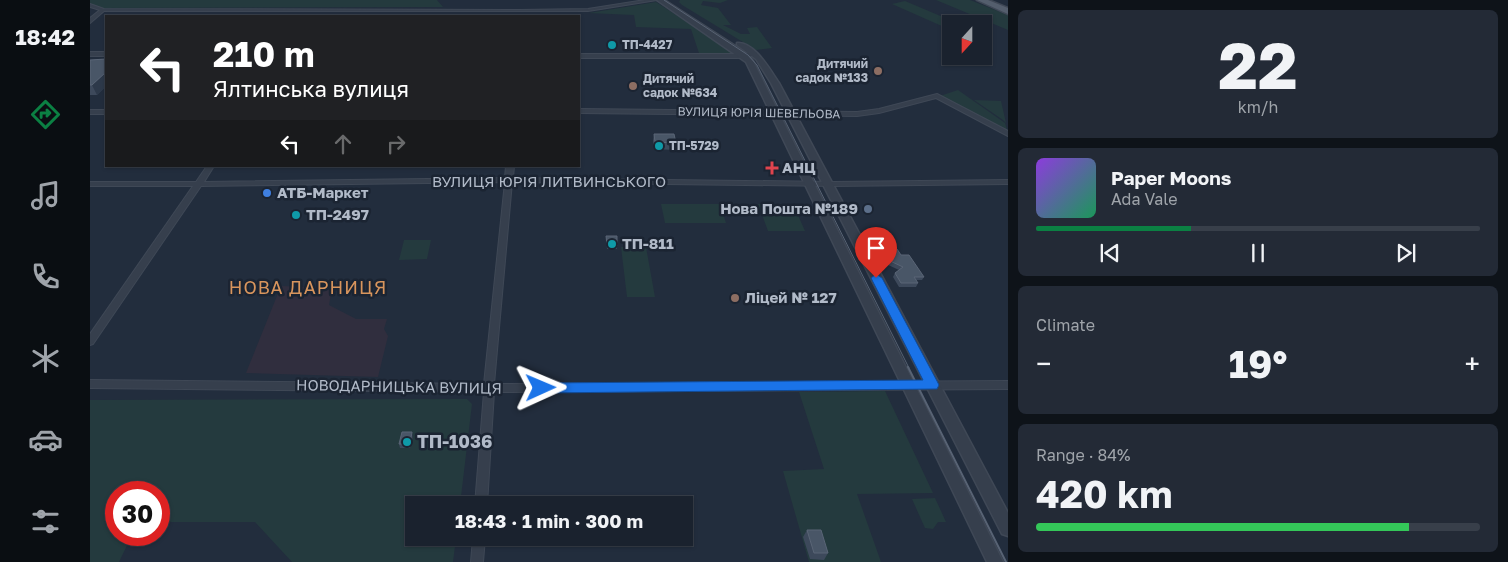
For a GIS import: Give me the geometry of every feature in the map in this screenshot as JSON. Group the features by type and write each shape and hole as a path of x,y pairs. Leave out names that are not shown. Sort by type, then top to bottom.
{"main road":[{"path":"981,0 1008,10"}],"street":[{"path":"90,5 103,10 314,10 520,14 604,9 655,0"},
{"path":"660,0 749,61 995,562"},
{"path":"670,0 755,54 767,70 1008,529"},
{"path":"562,2 562,10"},
{"path":"90,20 103,10"},
{"path":"273,15 276,10"},
{"path":"310,15 314,10"},
{"path":"90,54 105,54"},
{"path":"580,56 744,56 755,54"},
{"path":"938,96 1008,134"},
{"name":"ВУЛИЦЯ ЮРІЯ ШЕВЕЛЬОВА","path":"580,111 857,114 879,111 938,96"},
{"path":"90,112 105,112"},
{"path":"90,341 210,167"},
{"path":"482,496 489,388 510,167"},
{"name":"ВУЛИЦЯ ЮРІЯ ЛИТВИНСЬКОГО","path":"90,184 509,180 810,184 1008,182"},
{"name":"НОВОДАРНИЦЬКА ВУЛИЦЯ","path":"90,384 489,388 1008,385"},
{"path":"477,562 478,546"}],"shaded area":[{"path":"281,286 332,288 329,305 356,319 387,319 384,329 388,336 378,377 246,373"}],"green space":[{"path":"90,0 437,0 443,7 100,8 90,3"},
{"path":"680,0 728,0 720,3 703,1 701,5 718,8 731,25 723,25 741,34 750,34 747,28 757,27 772,48 756,50 682,5 679,2"},
{"path":"936,0 970,0 1008,15 1008,30 992,23 992,15 972,15"},
{"path":"905,1 942,17 942,26 892,4"},
{"path":"656,2 735,53 699,53 691,29 636,27 634,15 589,13"},
{"path":"958,90 1005,123 1008,133 940,96"},
{"path":"974,100 1001,101 1006,123 1003,120"},
{"path":"661,204 720,204 726,223 665,223"},
{"path":"758,204 793,204 805,231 768,231"},
{"path":"404,240 431,240 427,259 399,260"},
{"path":"621,247 646,247 655,297 627,297"},
{"path":"885,391 933,493 857,494 881,562 809,562 783,471 824,469 799,392"},
{"path":"467,399 472,404 461,496 405,496 405,546 455,546 453,562 292,562 255,522 170,522 170,481 105,481 105,546 127,546 119,562 90,562 90,400"},
{"path":"935,498 946,522 938,522 933,529 925,528 912,499"}],"building":[{"path":"105,59 105,73 92,85 90,85 90,60"},
{"path":"654,134 674,134 676,143 655,142"},
{"path":"606,236 617,236 617,246 607,245"},
{"path":"882,249 897,249 901,255 909,255 924,277 914,277 918,283 901,283 895,273 903,267 888,260"},
{"path":"402,432 412,432 410,444 399,444"},
{"path":"807,530 821,530 828,553 814,553"}],"tram line":[{"path":"664,0 748,55 757,65 909,368"},
{"path":"908,367 1006,562"}],"place":[{"name":"ТП-4427","path":"612,45"},
{"name":"Дитячий садок №133","path":"878,71"},
{"name":"Дитячий садок №634","path":"633,86"},
{"name":"ТП-5729","path":"659,146"},
{"name":"АНЦ","path":"772,168"},
{"name":"АТБ-Маркет","path":"267,193"},
{"name":"Нова Пошта №189","path":"868,209"},
{"name":"ТП-2497","path":"296,215"},
{"name":"ТП-811","path":"612,244"},
{"name":"Ліцей № 127","path":"735,298"},
{"name":"ТП-1036","path":"407,442"}],"district":[{"name":"НОВА ДАРНИЦЯ","path":"308,288"}],"route":[{"path":"541,388 932,385 876,278"}]}
